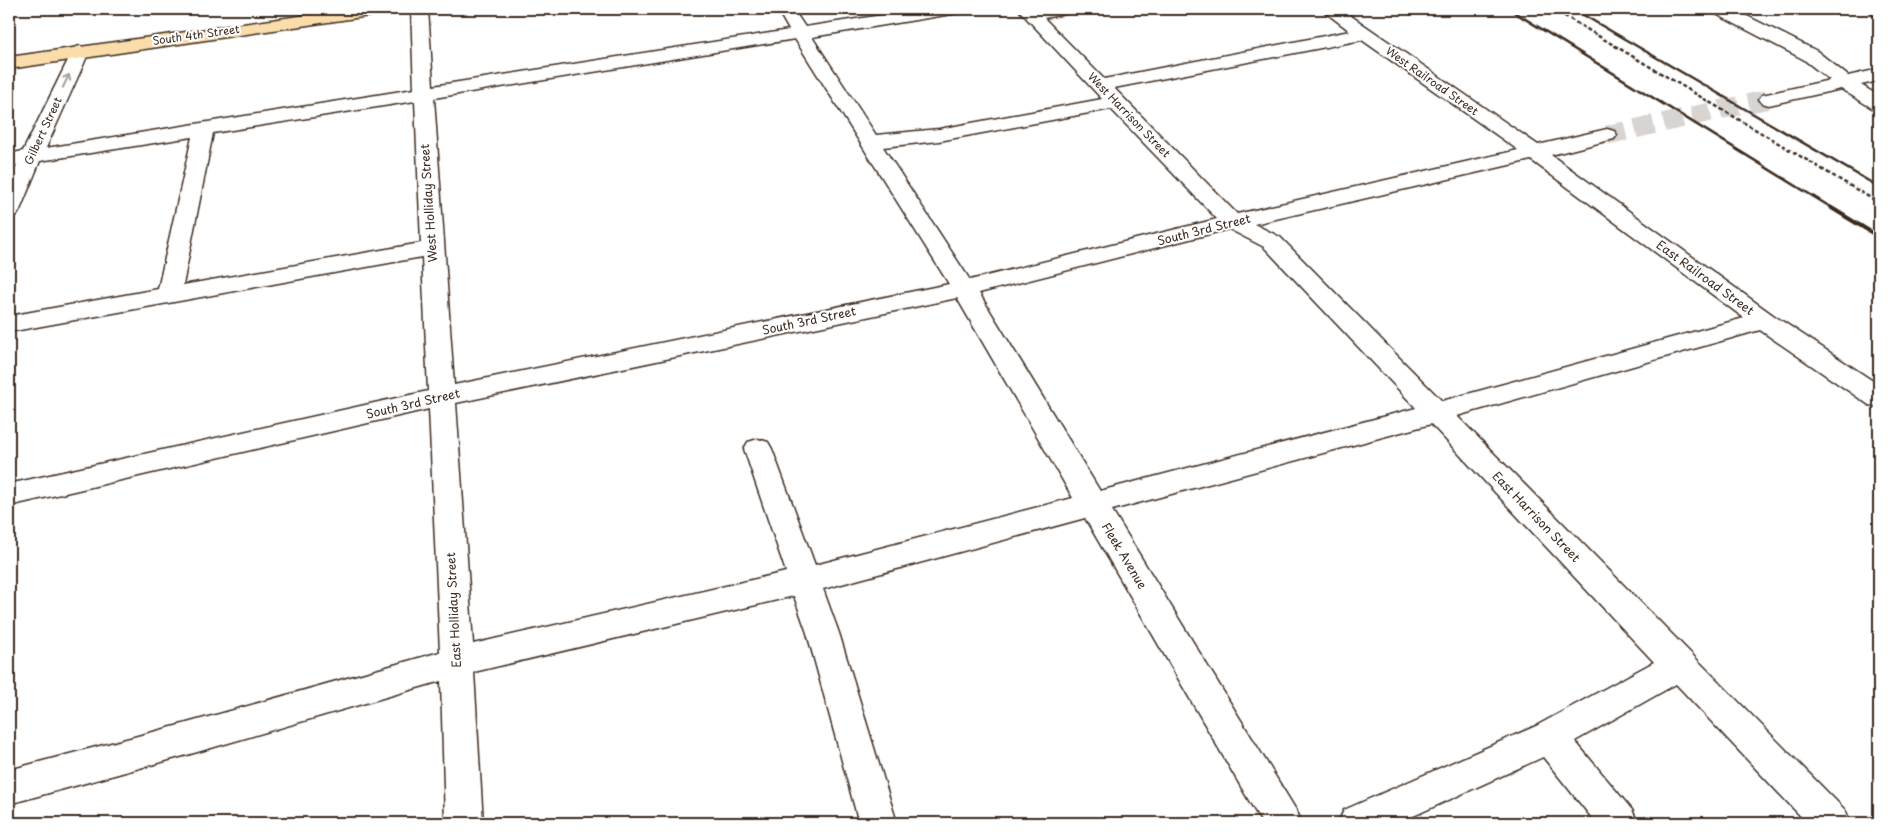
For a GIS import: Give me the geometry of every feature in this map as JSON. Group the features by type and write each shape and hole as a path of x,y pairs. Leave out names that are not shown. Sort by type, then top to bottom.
{"main road":[{"name":"South 4th Street","path":"9,63 383,9"}],"street":[{"name":"West Holliday Street","path":"419,9 422,94 441,397"},
{"name":"Fleek Avenue","path":"785,9 964,289 1283,823"},
{"path":"9,160 952,9"},
{"path":"1029,12 1064,9"},
{"name":"West Railroad Street","path":"1330,9 1534,152"},
{"path":"1720,9 1810,55 1845,83 1879,104"},
{"name":"West Harrison Street","path":"1029,12 1232,222"},
{"path":"1101,85 1364,34"},
{"name":"Gilbert Street","path":"9,210 30,157 80,52"},
{"path":"1769,99 1879,75"},
{"path":"869,142 939,136 1116,102"},
{"path":"169,295 204,129"},
{"name":"South 3rd Street","path":"9,496 441,397 964,289 1232,222 1408,183 1607,135"},
{"name":"East Railroad Street","path":"1534,152 1764,321 1879,398"},
{"name":"East Harrison Street","path":"1232,222 1272,242 1832,823"},
{"path":"9,324 432,248"},
{"path":"9,787 187,739 457,662 804,581 1435,413 1764,321"},
{"name":"East Holliday Street","path":"441,397 457,662 464,823"},
{"path":"758,449 823,633 878,823"},
{"path":"1357,823 1549,737 1679,665"},
{"path":"1549,737 1619,823"}],"path":[{"path":"1553,9 1879,203"}],"tunnel":[{"path":"1607,135 1769,99"}],"railway":[{"path":"1509,9 1832,208"},
{"path":"1573,9 1879,187"},
{"path":"1830,207 1879,237"}]}
